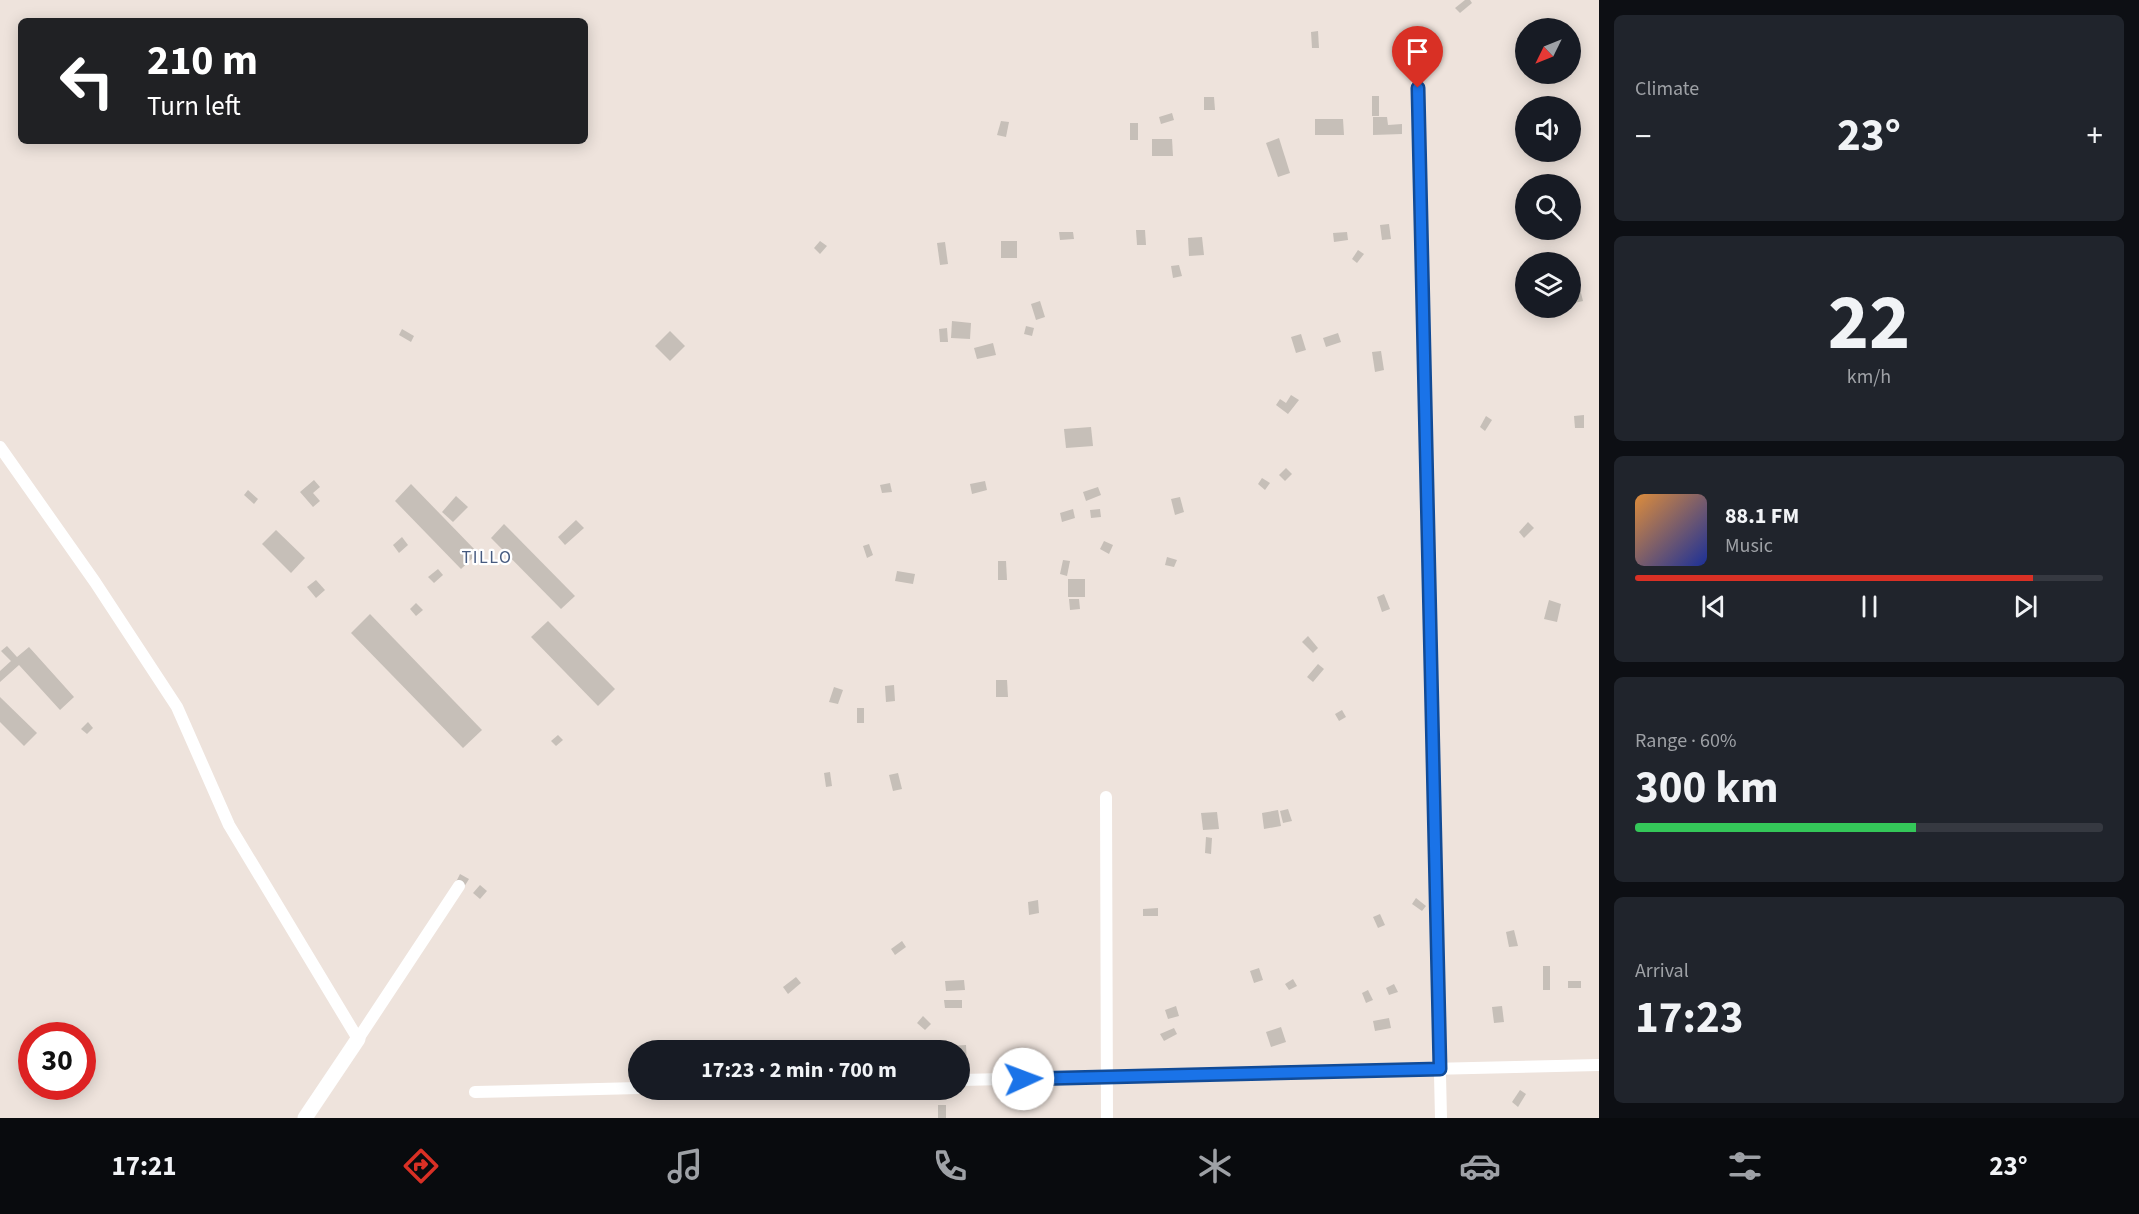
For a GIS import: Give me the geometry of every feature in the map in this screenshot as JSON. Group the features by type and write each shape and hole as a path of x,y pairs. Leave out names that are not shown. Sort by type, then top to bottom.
{"street":[{"path":"1417,64 1441,1118"},
{"path":"0,447 95,582 177,707 229,825 358,1039"},
{"path":"1106,797 1107,1118"},
{"path":"304,1118 459,886"},
{"path":"970,1080 1599,1065"},
{"path":"475,1092 628,1088"}],"building":[{"path":"1465,0 1470,0 1472,3 1460,13 1455,8"},
{"path":"1318,31 1319,48 1312,48 1311,32"},
{"path":"1372,96 1379,96 1379,116 1372,116"},
{"path":"1204,97 1214,97 1215,110 1204,110"},
{"path":"1172,113 1174,120 1161,124 1159,117"},
{"path":"1373,117 1387,117 1388,125 1402,124 1402,134 1373,135"},
{"path":"1315,119 1343,119 1344,135 1315,135"},
{"path":"1001,121 1009,122 1006,137 997,135"},
{"path":"1130,123 1138,123 1138,140 1130,140"},
{"path":"1279,138 1290,173 1278,177 1266,143"},
{"path":"1152,139 1172,139 1173,156 1152,156"},
{"path":"1389,224 1391,239 1382,240 1380,225"},
{"path":"1136,230 1145,230 1146,245 1137,245"},
{"path":"1059,232 1073,232 1074,239 1060,240"},
{"path":"1347,232 1348,240 1334,242 1333,233"},
{"path":"1202,237 1204,255 1189,256 1188,238"},
{"path":"820,241 827,246 820,254 814,248"},
{"path":"1001,241 1017,241 1017,258 1001,258"},
{"path":"945,242 948,264 940,265 937,243"},
{"path":"1358,250 1364,254 1357,263 1352,259"},
{"path":"1179,265 1182,276 1173,278 1171,266"},
{"path":"1040,301 1045,317 1036,320 1031,304"},
{"path":"952,321 971,323 970,339 951,338"},
{"path":"1026,326 1034,328 1032,336 1024,334"},
{"path":"947,328 948,342 940,342 939,329"},
{"path":"402,329 414,336 411,342 399,335"},
{"path":"670,331 685,346 670,361 655,346"},
{"path":"1338,333 1341,342 1326,347 1323,338"},
{"path":"1301,334 1306,350 1296,353 1291,337"},
{"path":"993,343 996,355 977,359 974,348"},
{"path":"1381,351 1384,370 1375,372 1372,352"},
{"path":"1291,395 1299,400 1288,414 1276,405 1280,399 1286,403"},
{"path":"1584,415 1584,428 1575,428 1574,416"},
{"path":"1486,416 1492,420 1485,431 1480,427"},
{"path":"1091,427 1093,446 1066,448 1064,429"},
{"path":"1286,468 1292,474 1285,481 1279,475"},
{"path":"1262,478 1270,483 1265,490 1258,484"},
{"path":"314,480 320,487 313,493 320,501 313,507 300,492"},
{"path":"985,481 987,490 972,494 970,484"},
{"path":"890,483 892,492 882,493 880,485"},
{"path":"411,484 478,553 461,569 395,501"},
{"path":"1098,487 1101,495 1086,501 1083,492"},
{"path":"248,490 258,499 254,504 244,495"},
{"path":"456,496 468,507 453,522 442,512"},
{"path":"1180,497 1184,512 1175,515 1171,499"},
{"path":"1073,509 1075,518 1062,522 1060,513"},
{"path":"1100,509 1101,517 1091,518 1090,510"},
{"path":"576,520 584,528 565,545 558,537"},
{"path":"1528,522 1534,528 1524,538 1519,532"},
{"path":"504,524 575,596 561,609 491,538"},
{"path":"276,530 305,558 291,573 262,544"},
{"path":"402,537 408,545 399,553 393,545"},
{"path":"1104,541 1113,545 1109,554 1100,549"},
{"path":"869,544 873,555 867,558 863,546"},
{"path":"1167,557 1177,560 1174,567 1165,565"},
{"path":"1063,560 1070,561 1067,576 1060,574"},
{"path":"998,561 1006,561 1007,580 998,580"},
{"path":"438,569 443,575 434,583 428,577"},
{"path":"897,571 915,574 913,584 895,581"},
{"path":"1068,579 1085,579 1085,597 1068,597"},
{"path":"316,580 325,590 316,598 307,587"},
{"path":"1384,594 1390,609 1382,612 1377,597"},
{"path":"1069,599 1079,599 1080,609 1070,610"},
{"path":"1549,600 1561,604 1557,622 1544,619"},
{"path":"416,603 423,610 416,616 410,609"},
{"path":"370,614 482,730 463,748 351,633"},
{"path":"548,621 615,689 598,706 531,637"},
{"path":"1308,636 1318,648 1313,653 1302,642"},
{"path":"7,646 17,657 29,647 74,697 60,710 19,665 0,682 0,671 11,661 1,651"},
{"path":"1318,664 1324,669 1313,682 1307,677"},
{"path":"996,680 1007,680 1008,697 996,697"},
{"path":"894,685 895,701 886,702 885,686"},
{"path":"834,687 843,690 838,704 829,702"},
{"path":"0,697 37,733 24,746 0,722"},
{"path":"857,708 864,708 864,723 857,723"},
{"path":"1342,710 1346,717 1339,721 1335,714"},
{"path":"88,722 93,728 87,734 81,729"},
{"path":"558,735 563,740 556,746 551,741"},
{"path":"830,772 832,786 826,787 824,773"},
{"path":"898,773 902,789 893,791 889,775"},
{"path":"1288,809 1292,821 1283,823 1280,811"},
{"path":"1278,810 1281,826 1264,829 1262,813"},
{"path":"1217,812 1219,829 1203,830 1201,813"},
{"path":"1206,837 1212,838 1211,854 1205,853"},
{"path":"460,874 469,879 464,887 456,882"},
{"path":"480,885 487,891 480,899 473,893"},
{"path":"1416,898 1426,906 1422,911 1412,904"},
{"path":"1038,900 1039,913 1029,915 1028,902"},
{"path":"1158,908 1158,916 1143,916 1143,909"},
{"path":"1380,914 1385,925 1378,928 1373,917"},
{"path":"1514,930 1518,946 1509,947 1506,932"},
{"path":"902,941 906,947 895,955 891,949"},
{"path":"1543,966 1550,966 1550,990 1543,990"},
{"path":"1259,968 1263,980 1254,983 1250,971"},
{"path":"796,977 801,983 788,994 783,987"},
{"path":"1293,979 1297,986 1289,990 1285,984"},
{"path":"964,980 965,990 946,991 945,981"},
{"path":"1568,981 1581,981 1581,988 1568,988"},
{"path":"1394,984 1398,992 1389,995 1386,988"},
{"path":"1368,990 1373,1000 1366,1003 1362,993"},
{"path":"944,1000 962,1000 962,1008 945,1008"},
{"path":"1176,1006 1179,1016 1168,1019 1165,1010"},
{"path":"1502,1006 1504,1022 1494,1023 1492,1007"},
{"path":"923,1016 931,1024 925,1030 917,1023"},
{"path":"1389,1018 1391,1028 1375,1031 1373,1021"},
{"path":"1281,1027 1286,1042 1271,1047 1266,1032"},
{"path":"1174,1028 1177,1034 1164,1041 1160,1034"},
{"path":"1520,1090 1526,1094 1518,1107 1512,1102"},
{"path":"938,1105 946,1105 946,1118 938,1118"}],"district":[{"name":"TILLO","path":"487,557"}],"route":[{"path":"1023,1079 1440,1069 1418,88"}]}
